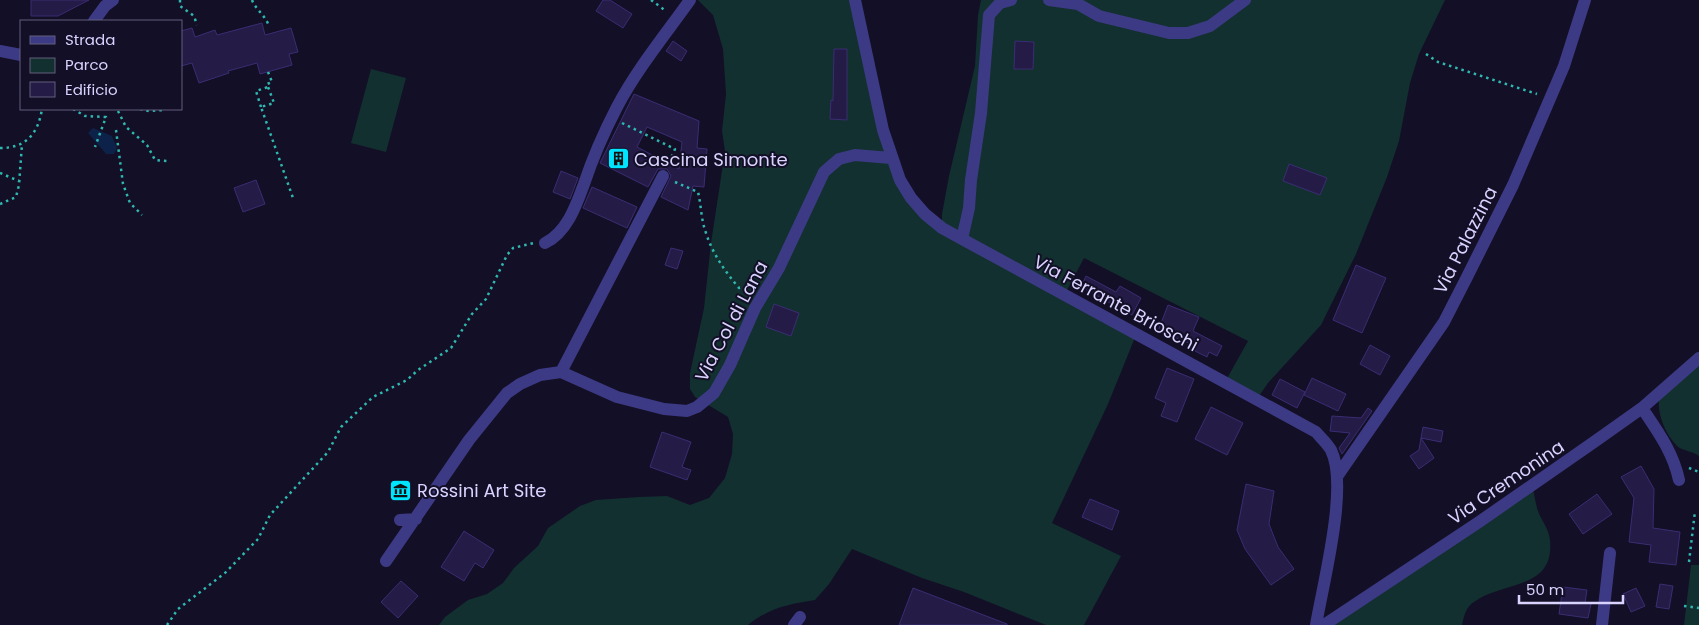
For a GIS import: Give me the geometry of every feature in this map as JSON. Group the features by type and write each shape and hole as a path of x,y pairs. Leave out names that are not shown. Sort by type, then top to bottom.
{"street":[{"path":"95,20 105,6 113,0"},
{"path":"545,243 555,238 563,229 612,118 644,65 690,0"},
{"name":"Via Ferrante Brioschi","path":"855,0 891,158 911,198 942,228 1316,432 1330,449 1338,475 1337,503 1316,625"},
{"path":"962,239 969,208 971,180 981,114 989,15 1000,2 1011,0"},
{"path":"1049,0 1078,4 1099,16 1169,34 1188,33 1210,26 1245,0"},
{"name":"Via Palazzina","path":"1338,475 1444,322 1513,185 1564,66 1585,0"},
{"path":"0,52 20,55"},
{"name":"Via Col di Lana","path":"562,372 617,396 664,410 688,411 697,407 714,393 730,364 758,302 779,268 824,172 839,159 855,154 891,158"},
{"path":"386,561 469,440 507,393 540,376 562,372 663,176"},
{"name":"Via Cremonina","path":"1324,625 1479,522 1642,408 1699,358"},
{"path":"1642,408 1662,435 1675,463 1678,480"},
{"path":"400,520 416,519"},
{"path":"1602,625 1610,553"}],"path":[{"path":"180,0 180,6 194,16 197,25"},
{"path":"252,0 255,7 265,17 269,26"},
{"path":"650,0 677,19"},
{"path":"1426,54 1438,62 1539,95 1548,103"},
{"path":"262,107 274,102 267,84 272,82 268,72"},
{"path":"268,87 256,92 293,198"},
{"path":"0,148 15,148 30,137 37,126 42,110"},
{"path":"75,110 85,116 106,116 102,131 94,147"},
{"path":"143,110 149,112 165,110"},
{"path":"118,111 126,128 147,145 155,160 167,161"},
{"path":"612,118 675,150 663,176 698,192 704,229 712,250 722,268 739,288 755,285"},
{"path":"116,130 123,184 130,203 142,215"},
{"path":"0,204 16,198 20,181 22,144"},
{"path":"0,173 20,181"},
{"path":"166,625 178,609 224,573 258,539 270,515 328,452 341,427 373,397 407,380 418,370 451,348 472,314 486,299 507,255 513,248 523,244 545,243"},
{"path":"1689,562 1695,511"},
{"path":"1684,606 1699,608"}],"green space":[{"path":"698,0 855,0 900,180 942,228 942,214 949,176 975,66 978,15 981,0 1445,0 1419,54 1410,83 1399,141 1387,177 1356,254 1321,325 1268,383 1257,399 1225,382 1248,341 1084,258 1064,296 1136,335 1108,404 1052,523 1121,556 1084,625 1046,625 852,549 829,584 815,600 780,608 764,614 748,625 439,625 445,617 468,600 487,594 503,583 514,568 538,546 548,528 580,506 596,500 667,496 690,505 709,498 725,478 732,454 733,434 728,417 695,397 690,389 690,373 704,308 711,243 725,151 722,131 726,94 723,49 713,15"},
{"path":"371,69 406,78 386,152 351,143"},
{"path":"1699,363 1699,456 1679,448 1669,436 1659,411 1659,398"},
{"path":"1532,485 1537,508 1548,531 1550,540 1549,556 1544,568 1536,576 1525,582 1486,595 1474,602 1467,609 1462,625 1324,625"},
{"path":"1691,565 1699,565 1699,625 1684,625"}],"water":[{"path":"93,128 112,136 117,148 114,154 106,154 88,133"}],"building":[{"path":"31,0 89,0 58,16 31,16"},
{"path":"603,0 610,0 632,14 623,28 596,11"},
{"path":"262,23 265,35 291,28 298,52 289,54 292,65 260,74 257,63 228,71 229,73 199,83 192,63 182,66 182,31 192,28 195,37 215,30 217,35"},
{"path":"673,41 687,51 681,61 666,51"},
{"path":"1015,41 1034,42 1033,69 1014,69"},
{"path":"834,49 847,49 847,120 830,119 831,100 833,101"},
{"path":"634,94 699,121 697,148 707,149 704,187 693,186 688,210 661,197 671,176 667,169 658,169 648,187 600,163","holes":["647,127 682,142 679,169 637,147"]},
{"path":"1289,164 1327,178 1320,195 1283,181"},
{"path":"561,171 578,178 570,199 553,192"},
{"path":"256,180 265,204 243,212 234,188"},
{"path":"592,187 637,207 627,228 583,208"},
{"path":"671,248 683,251 677,269 665,265"},
{"path":"1356,265 1386,278 1362,333 1333,320"},
{"path":"1086,276 1116,292 1120,286 1141,298 1132,315 1081,287"},
{"path":"774,304 799,313 791,336 766,327"},
{"path":"1168,305 1199,317 1193,331 1222,346 1217,356 1209,352 1207,357 1195,351 1197,346 1158,331"},
{"path":"1370,345 1390,356 1380,375 1360,364"},
{"path":"1167,368 1194,379 1177,422 1161,416 1166,403 1155,398"},
{"path":"1312,378 1346,394 1338,411 1304,395"},
{"path":"1280,379 1305,392 1297,408 1272,395"},
{"path":"1211,407 1243,423 1227,455 1195,439"},
{"path":"1368,408 1372,411 1342,454 1339,448 1350,433 1330,431 1332,416 1361,418"},
{"path":"1423,427 1443,431 1441,442 1421,438"},
{"path":"662,432 691,442 682,467 691,470 687,480 650,467"},
{"path":"1421,438 1434,458 1419,469 1410,456 1419,450"},
{"path":"1641,466 1654,489 1653,528 1680,532 1676,565 1649,562 1651,545 1629,542 1634,498 1621,477"},
{"path":"1246,484 1274,491 1269,524 1278,547 1294,569 1271,585 1245,549 1237,530"},
{"path":"1597,494 1612,514 1583,534 1569,514"},
{"path":"1090,499 1119,511 1112,530 1082,517"},
{"path":"464,531 494,550 483,568 475,563 464,581 441,567"},
{"path":"401,581 418,596 398,618 381,602"},
{"path":"1660,584 1673,586 1669,609 1656,607"},
{"path":"1563,587 1587,590 1585,603 1591,604 1588,618 1559,614"},
{"path":"913,588 1007,624 1007,625 899,625"},
{"path":"1636,588 1645,606 1631,612 1623,594"}],"place":[{"name":"Cascina Simonte","path":"618,159"},
{"name":"Rossini Art Site","path":"401,490"}]}
